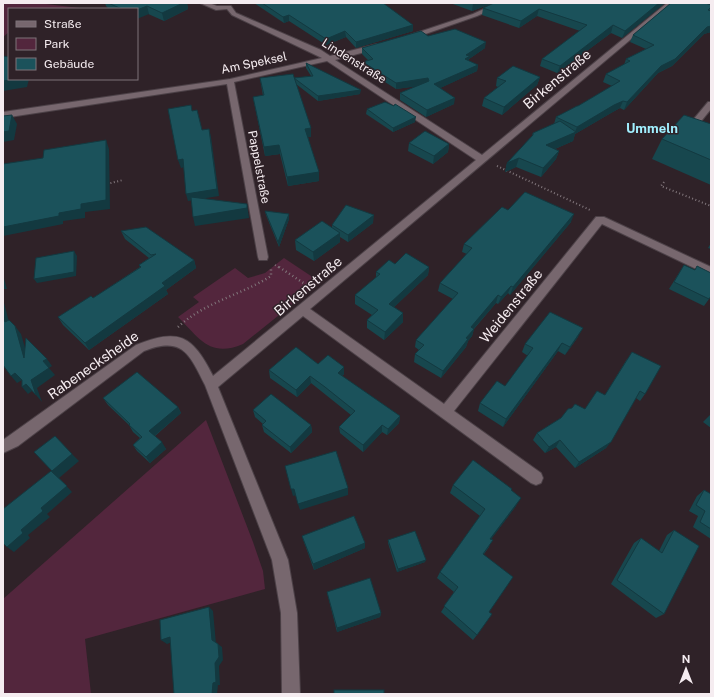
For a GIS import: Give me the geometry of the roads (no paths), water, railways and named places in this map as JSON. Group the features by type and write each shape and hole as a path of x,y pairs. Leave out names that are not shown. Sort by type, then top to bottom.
{"street":[{"name":"Lindenstraße","path":"204,3 216,8 230,5 234,14 318,52 483,160"},
{"path":"401,39 475,15 503,3"},
{"name":"Birkenstraße","path":"212,385 671,3"},
{"name":"Am Speksel","path":"3,115 230,81 328,59 386,43"},
{"name":"Pappelstraße","path":"230,81 263,257"},
{"path":"691,128 711,104"},
{"name":"Weidenstraße","path":"445,412 600,219 711,272"},
{"path":"302,309 536,478"},
{"name":"Rabenecksheide","path":"3,447 13,442 140,348 151,343 168,339 183,343 197,356 212,385"},
{"path":"212,385 280,560 289,613 291,694"}],"district":[{"name":"Ummeln","path":"652,128"}]}
